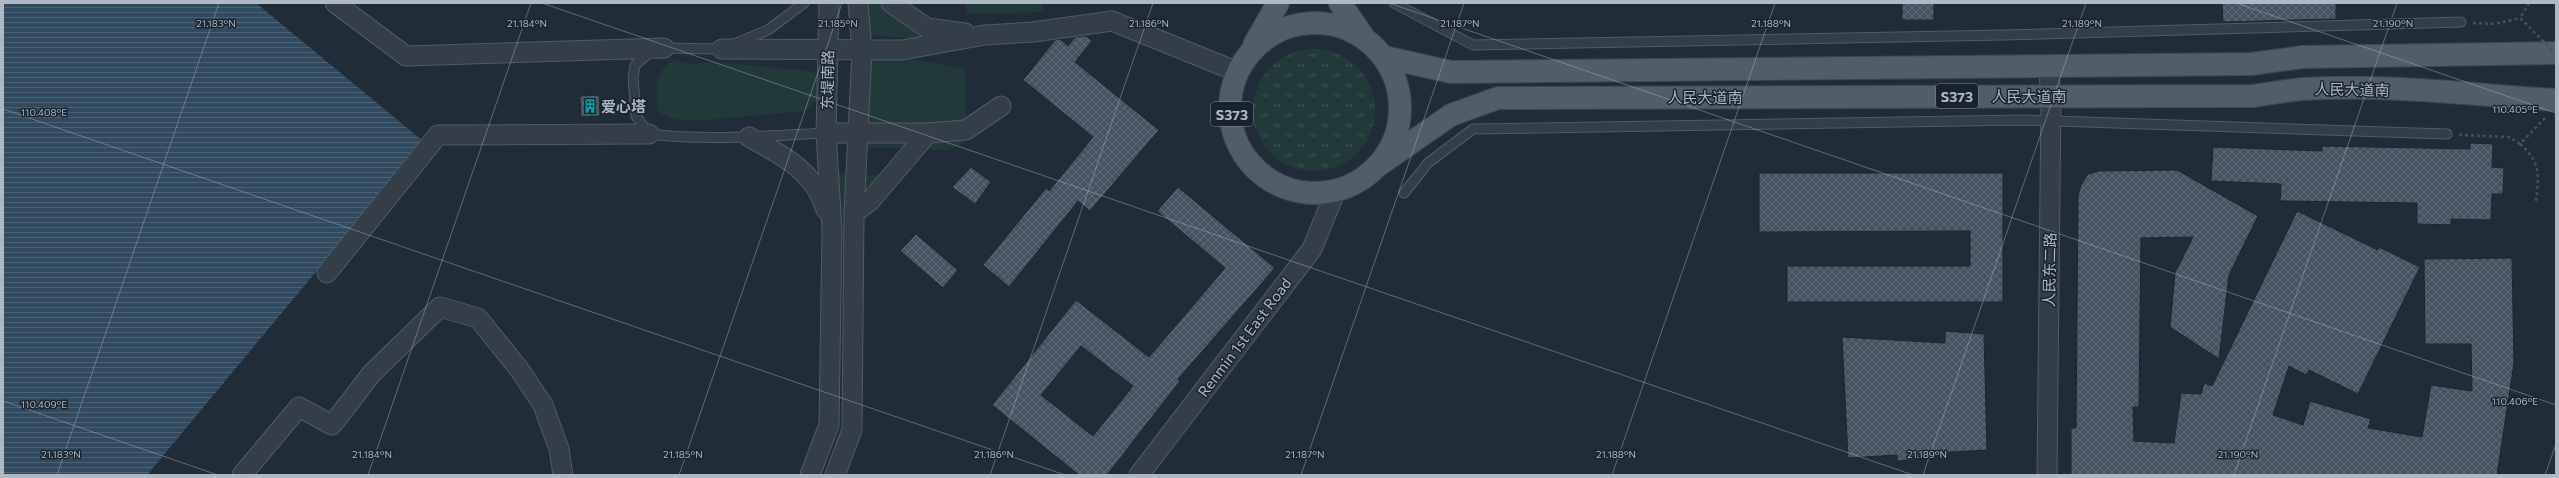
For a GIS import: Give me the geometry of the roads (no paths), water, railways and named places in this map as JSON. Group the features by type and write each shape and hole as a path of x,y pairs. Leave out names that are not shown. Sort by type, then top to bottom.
{"main road":[{"name":"S373","path":"1278,3 1244,63 1231,98 1232,126 1246,157 1260,172 1283,187 1309,193 1336,190 1358,181 1376,167 1390,148 1398,125 1400,102 1395,78 1384,57 1363,36 1340,3"},
{"name":"S373","path":"1244,63 1268,37 1290,26 1315,22 1340,26 1363,36"},
{"name":"人民大道南","path":"1384,57 1451,72 2251,64 2303,57 2556,53"},
{"name":"人民大道南","path":"1376,167 1451,116 1498,98 2253,96 2303,89 2334,88 2404,90 2551,109"}],"street":[{"path":"335,3 406,56 664,48"},
{"name":"东堤南路","path":"810,475 829,425 832,230 826,133 829,3"},
{"path":"835,475 852,430 854,214 862,50 858,3"},
{"path":"891,3 927,28 985,35"},
{"path":"722,49 902,50 985,35 1033,32 1112,21 1244,63"},
{"name":"人民东二路","path":"2047,475 2051,96 2048,65"},
{"path":"826,133 928,134 966,130 1001,106"},
{"path":"327,273 438,135 649,134"},
{"path":"854,214 870,201 928,134"},
{"path":"749,137 794,162 817,186 832,230"},
{"name":"Renmin 1st East Road","path":"1138,475 1312,249 1336,190"},
{"path":"242,475 299,407 332,425 372,373 440,307 478,318 519,369 543,405 559,449 563,475"}],"lane":[{"path":"804,3 768,30 722,49 664,48 647,55 635,64 633,78 636,116 649,134 749,137 826,133"},
{"path":"1394,3 1474,45 2004,36 2461,22"},
{"path":"1404,193 1428,163 1473,129 2024,120 2447,134"}],"water":[{"path":"3,3 256,3 424,142 147,475 3,475"}],"place":[{"name":"爱心塔","path":"590,106"}]}
